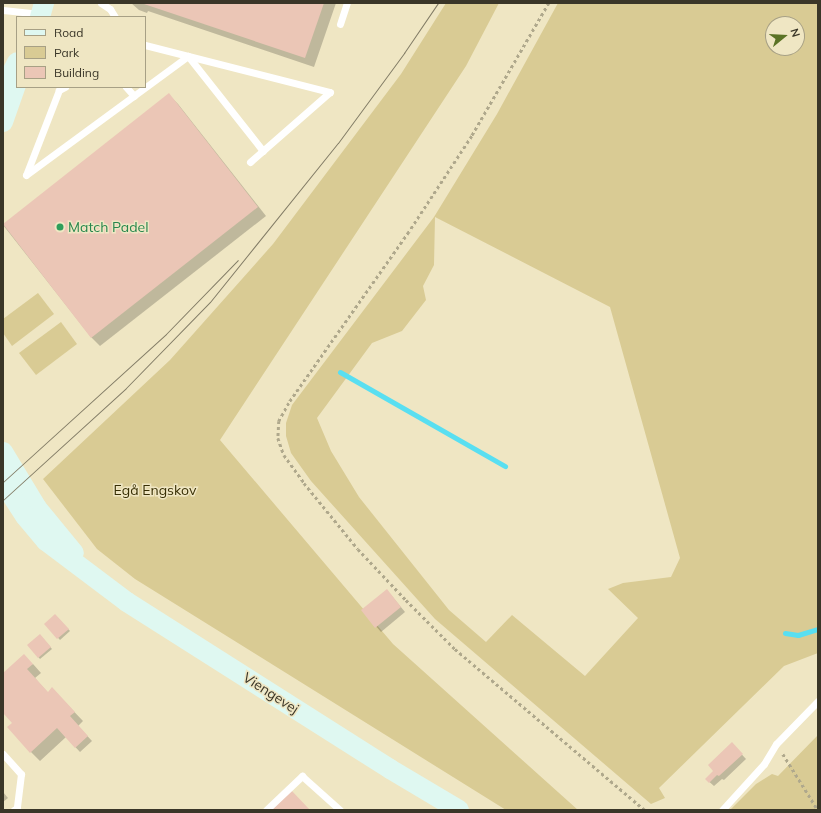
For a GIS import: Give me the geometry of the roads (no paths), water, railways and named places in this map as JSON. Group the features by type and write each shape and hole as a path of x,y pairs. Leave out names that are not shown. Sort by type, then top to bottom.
{"street":[{"path":"3,91 16,64"},
{"path":"3,122 16,85"},
{"name":"Viengevej","path":"3,452 37,508 87,571"},
{"name":"Viengevej","path":"3,482 25,516 46,541 127,602 390,769 458,810"}],"lane":[{"path":"101,3 110,9 115,16"},
{"path":"340,24 347,3"},
{"path":"3,10 43,14"},
{"path":"146,45 330,92 250,162"},
{"path":"146,87 188,56"},
{"path":"188,56 263,151"},
{"path":"63,88 59,90 26,175 145,88"},
{"path":"127,88 134,96"},
{"path":"722,810 764,764 776,744 818,701"},
{"path":"3,754 21,774 17,808 14,810"},
{"path":"266,810 302,776 340,810"}],"waterway":[{"path":"340,372 505,466"},
{"path":"785,633 798,635 818,629"}],"tram line":[{"path":"3,500 126,388 210,302 338,143 404,53 438,3"},
{"path":"3,482 166,334 238,260"}],"place":[{"name":"Match Padel","path":"60,227"}],"park label":[{"name":"Egå Engskov","path":"155,490"}]}
